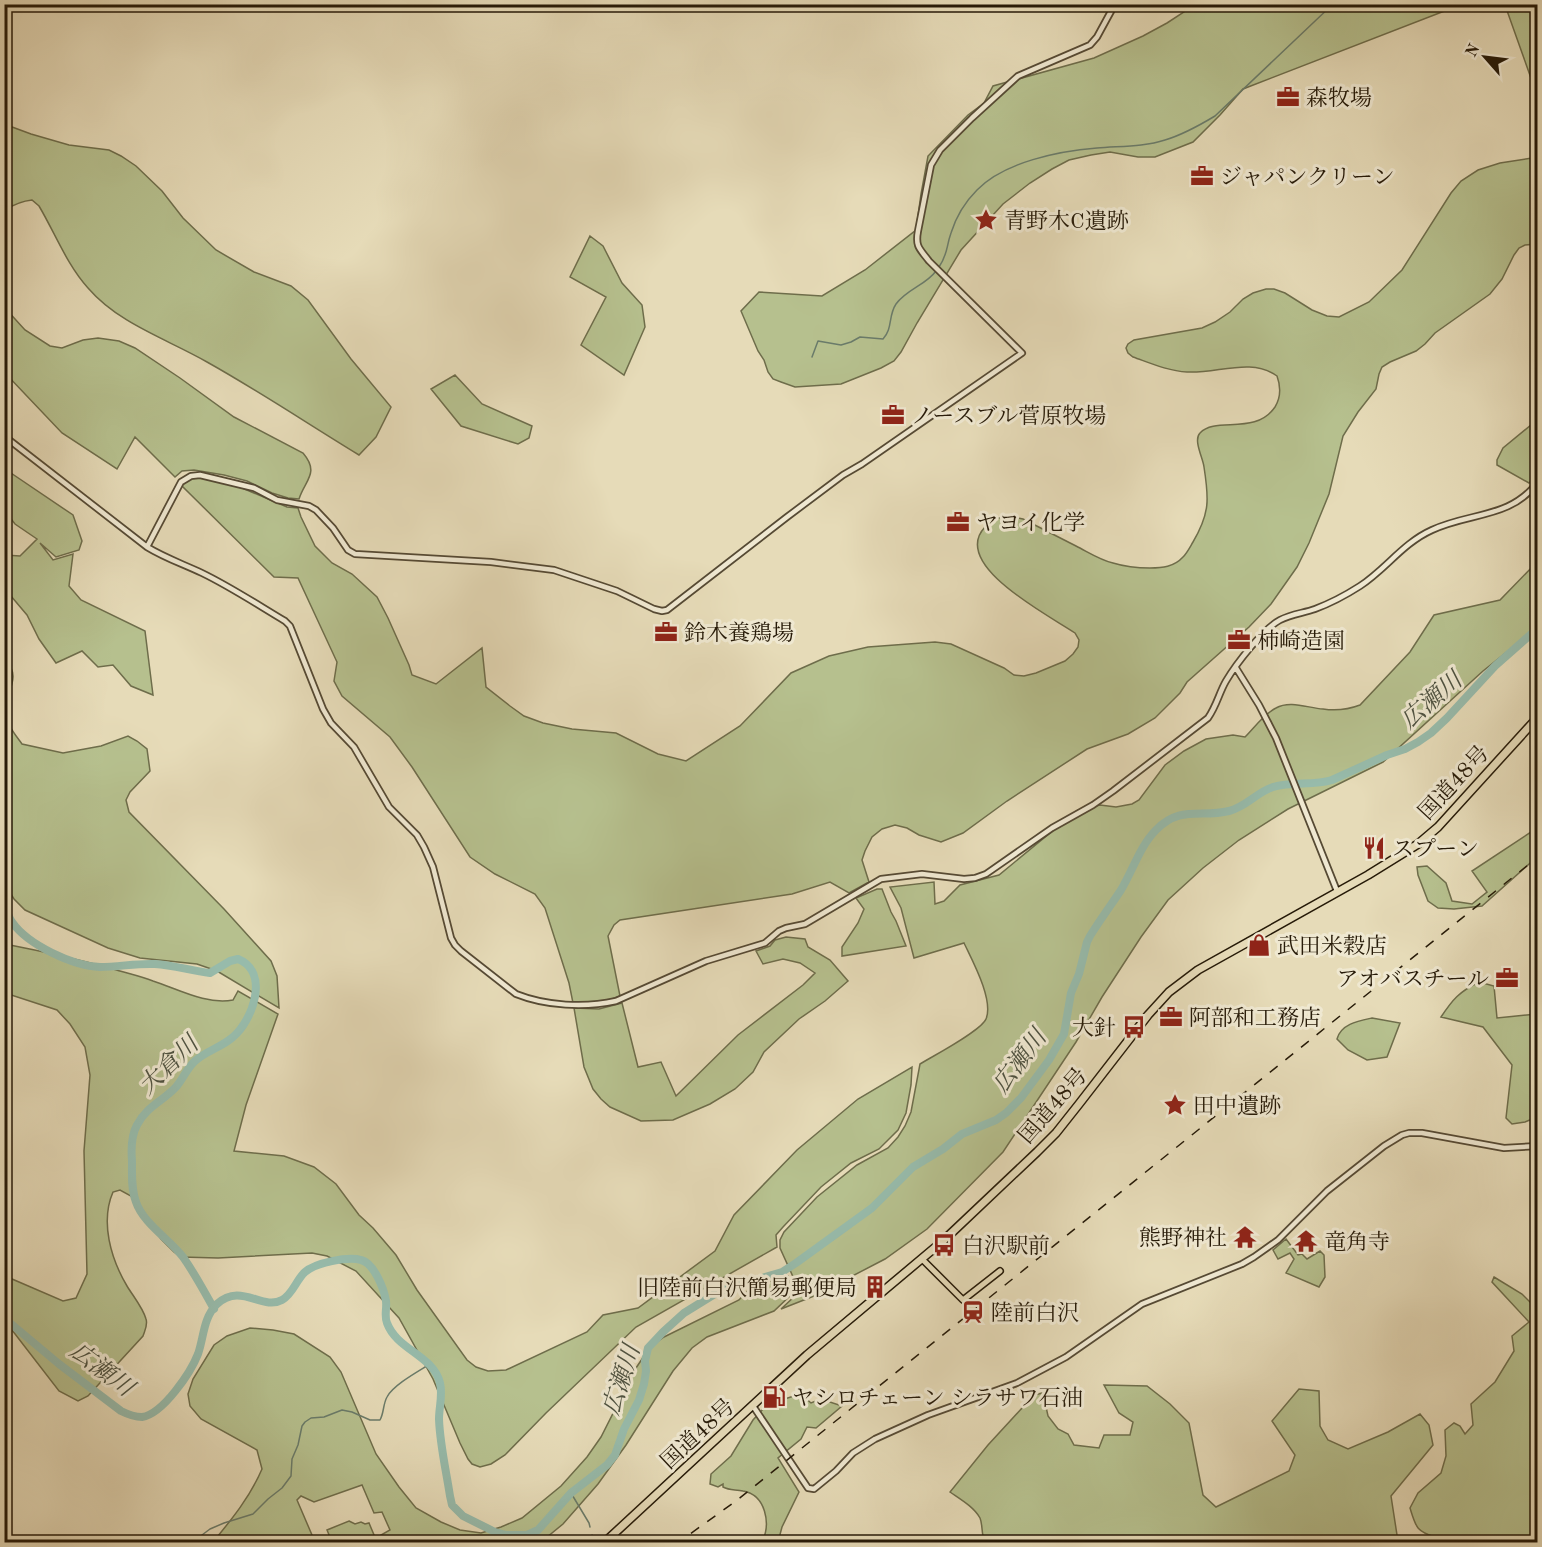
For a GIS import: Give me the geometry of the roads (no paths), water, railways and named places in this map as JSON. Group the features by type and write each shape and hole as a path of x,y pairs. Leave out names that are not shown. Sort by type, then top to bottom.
{"highway":[{"name":"国道48号","path":"605,1542 807,1354 944,1240 1056,1133 1148,1015 1169,992 1198,970 1411,849 1438,827 1538,717"}],"main road":[{"path":"922,1259 963,1300 1000,1271"}],"street":[{"path":"147,547 181,482 191,476 200,475 254,488 277,500 312,507 333,528 348,550 355,554 491,562 554,570 617,591 654,609 667,610 843,475 1022,353 929,261 917,245 931,165 940,150 1018,76 1090,45 1097,37 1115,4"},
{"path":"4,436 162,557 202,573 290,626 330,722 354,747 389,807 417,835 424,847 433,867 455,945 516,994 568,1005 603,1004 616,1001 706,961 756,947 779,932 810,922 881,879 922,874 964,879 986,874 1052,828 1094,805 1208,718 1226,682 1258,638 1275,623 1339,599 1362,585 1396,554 1419,537 1439,527 1510,505 1530,492 1538,482"},
{"path":"1236,668 1259,705 1277,741 1337,891"},
{"path":"753,1406 787,1460 808,1488 814,1489 853,1453 875,1439 928,1415 1016,1383 1066,1357 1142,1304 1242,1264 1254,1257 1288,1231 1327,1191 1384,1146 1402,1135 1422,1133 1504,1148 1538,1146"}],"waterway":[{"path":"939,267 951,233 965,204 988,180 1017,165 1049,155 1149,144 1191,130 1215,116 1333,4"},
{"path":"812,357 818,341 841,345 860,337 883,339 888,331 896,304 905,294 927,280 936,271"},
{"name":"広瀬川","path":"4,1318 121,1411 142,1417 159,1408 183,1381 198,1354 206,1321 217,1304 234,1296 267,1302 282,1300 292,1291 302,1275 310,1269 340,1260 355,1259 366,1262 381,1284 386,1301 386,1320 392,1332 430,1366 440,1383 440,1429 452,1505 463,1516 495,1532 506,1535 527,1535 538,1530 571,1493 607,1465 615,1455 644,1384 648,1348 684,1313 718,1292 782,1272 872,1208 913,1167 943,1149 962,1134 996,1120 1021,1098 1049,1060 1064,1034 1071,993 1090,936 1121,890 1141,851 1156,830 1174,817 1219,813 1235,809 1273,787 1332,780 1405,749 1431,733 1495,666 1538,628"},
{"name":"大倉川","path":"4,906 12,922 29,939 52,953 77,963 100,967 155,964 210,973 238,959 248,965 254,974 256,985 252,1008 240,1029 229,1040 204,1054 192,1064 176,1087 141,1119 135,1129 132,1143 134,1197 139,1210 183,1257 214,1309"},
{"path":"197,1542 210,1529 253,1514 282,1488 291,1476 292,1459 305,1422 311,1418 324,1417 342,1410 370,1420 380,1420 390,1392 430,1364"},
{"path":"571,1493 590,1527"},
{"path":"589,1542 592,1535"}],"railway":[{"path":"673,1542 690,1534 736,1501 1538,857"}],"place":[{"name":"森牧場","path":"1288,97"},
{"name":"ジャパンクリーン","path":"1202,176"},
{"name":"青野木C遺跡","path":"986,220"},
{"name":"ノースブル菅原牧場","path":"893,415"},
{"name":"ヤヨイ化学","path":"958,522"},
{"name":"鈴木養鶏場","path":"666,632"},
{"name":"柿崎造園","path":"1239,640"},
{"name":"スプーン","path":"1374,848"},
{"name":"武田米穀店","path":"1259,945"},
{"name":"アオバスチール","path":"1507,978"},
{"name":"阿部和工務店","path":"1171,1017"},
{"name":"大針","path":"1134,1027"},
{"name":"田中遺跡","path":"1175,1105"},
{"name":"熊野神社","path":"1245,1237"},
{"name":"竜角寺","path":"1306,1241"},
{"name":"白沢駅前","path":"944,1245"},
{"name":"旧陸前白沢簡易郵便局","path":"875,1287"},
{"name":"陸前白沢","path":"973,1312"},
{"name":"ヤシロチェーン シラサワ石油","path":"774,1397"}]}
